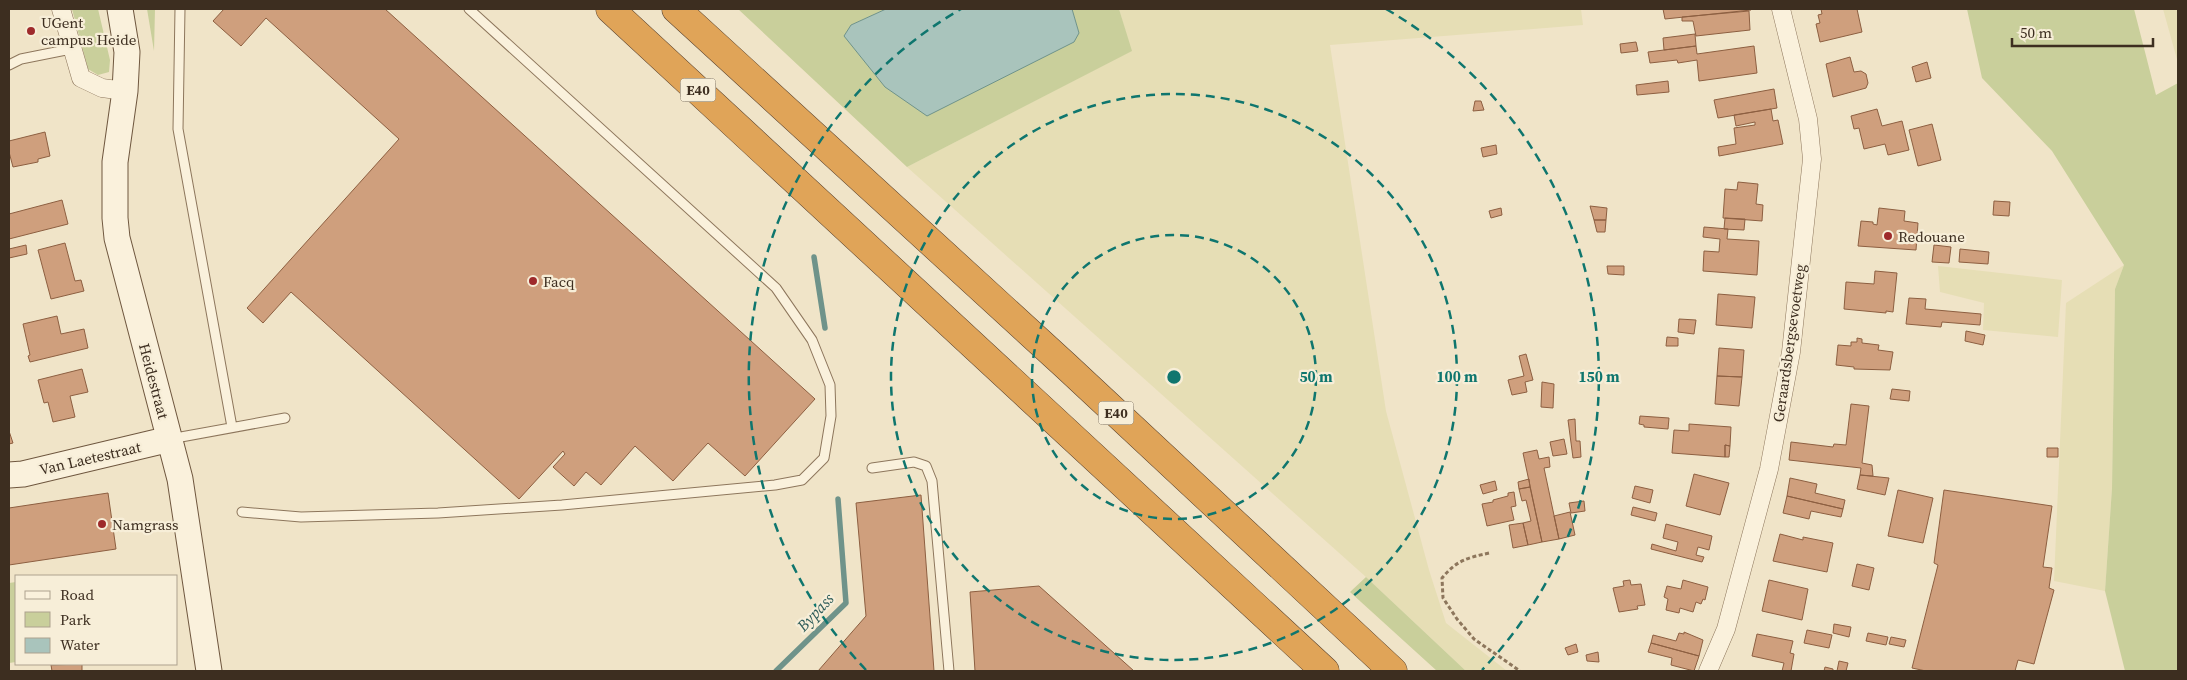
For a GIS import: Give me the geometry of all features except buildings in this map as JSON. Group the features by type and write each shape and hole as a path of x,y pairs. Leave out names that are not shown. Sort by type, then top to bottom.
{"highway":[{"name":"E40","path":"610,9 1325,671"},
{"name":"E40","path":"676,9 1059,360 1393,671"}],"main road":[{"name":"Heidestraat","path":"120,9 127,52 125,91 115,162 117,238 180,479 209,671"},
{"name":"Van Laetestraat","path":"9,475 23,474 170,439"}],"street":[{"path":"60,9 81,78 102,88 125,91"},
{"name":"Geraardsbergsevoetweg","path":"1708,671 1726,629 1769,469 1791,352 1812,159 1808,119 1781,9"}],"lane":[{"path":"180,9 178,129 232,427"},
{"path":"242,512 301,517 438,513 572,504 775,485 802,480 824,458 831,416 830,385 812,340 776,288 469,9"},
{"path":"9,64 21,59 71,49"},
{"path":"170,439 285,418"},
{"path":"872,468 914,462 926,466 932,480 949,671"}],"path":[{"path":"1489,553 1463,559 1450,568 1442,578 1443,598 1456,619 1474,639 1520,671"}],"shaded area":[{"path":"1119,9 1581,9 1583,25 1330,45 1386,411 1429,570 1446,623 1507,671 1466,671 1366,577 907,167 1131,51"},
{"path":"2163,9 2178,9 2178,63"},
{"path":"2124,265 2115,289 2112,488 2105,591 2054,581 2066,303"},
{"path":"1938,266 2062,280 2058,337 1983,330 1984,303 1940,292"}],"green space":[{"path":"72,9 98,9 110,60 109,72 98,75 88,69"},
{"path":"147,9 155,9 154,51"},
{"path":"738,9 886,9 851,25 1079,33 1072,9 1119,9 1132,51 907,167"},
{"path":"1967,9 2134,9 2156,95 2178,83 2178,671 2125,671 2105,591 2112,488 2115,289 2124,265 2052,151 1982,78"},
{"path":"1366,577 1466,671 1437,671 1350,592"},
{"path":"15,582 15,662 9,663 9,583"}],"water":[{"path":"886,9 1072,9 1079,33 1074,42 927,116 885,87 844,36 851,25"}],"waterway":[{"name":"Bypass","path":"814,257 825,328"},
{"name":"Bypass","path":"776,671 846,603 838,499"}],"place":[{"name":"UGent campus Heide","path":"31,31"},
{"name":"Redouane","path":"1888,236"},
{"name":"Facq","path":"533,281"},
{"name":"Namgrass","path":"102,524"}]}
